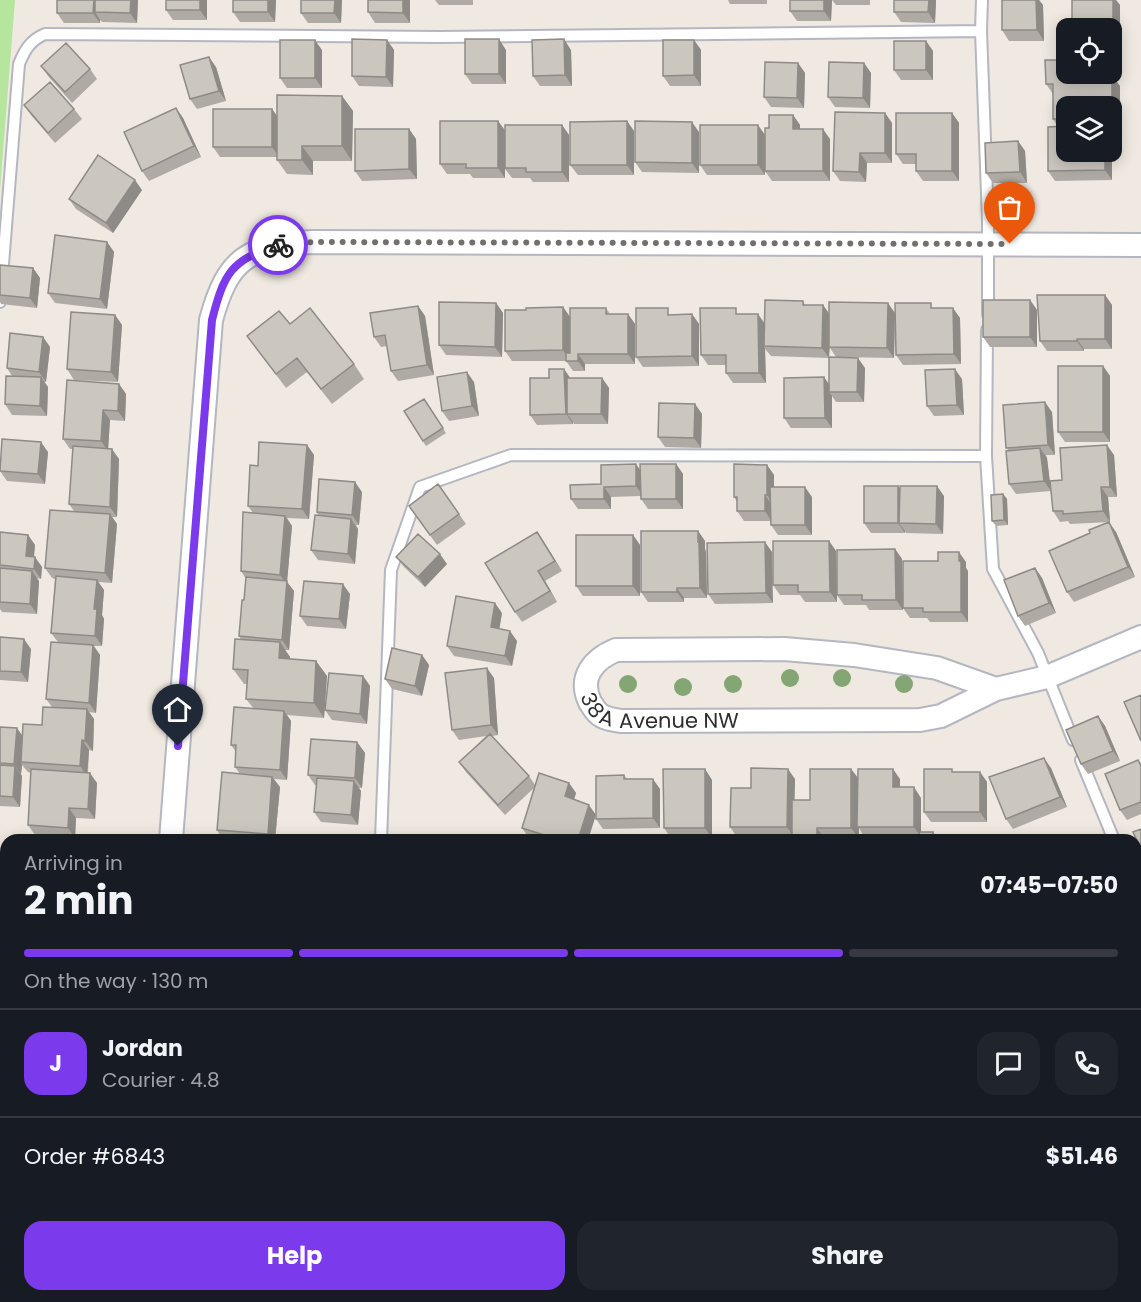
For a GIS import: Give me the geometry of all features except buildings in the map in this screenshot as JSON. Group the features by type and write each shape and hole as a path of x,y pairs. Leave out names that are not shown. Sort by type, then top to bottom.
{"street":[{"path":"171,834 212,320 218,296 226,278 238,262 261,251 284,244 312,242 1141,245"},
{"name":"38A Avenue NW","path":"996,689 937,668 918,664 854,655 784,649 616,650 602,656 594,664 586,685 588,696 595,710 604,717 621,721 920,720 941,716 996,689 1047,677 1141,638"}],"lane":[{"path":"982,0 988,244 986,456 993,569 1038,653 1112,834"},
{"path":"0,302 19,64 24,51 34,39 45,34 440,37 981,31"},
{"path":"381,834 390,570 420,487 511,455 986,456"}],"green space":[{"path":"0,0 15,0 0,190"}],"way so far":[{"path":"278,245 312,242 1010,244"}],"route":[{"path":"178,746 212,320 218,296 226,278 238,262 278,245"}]}
